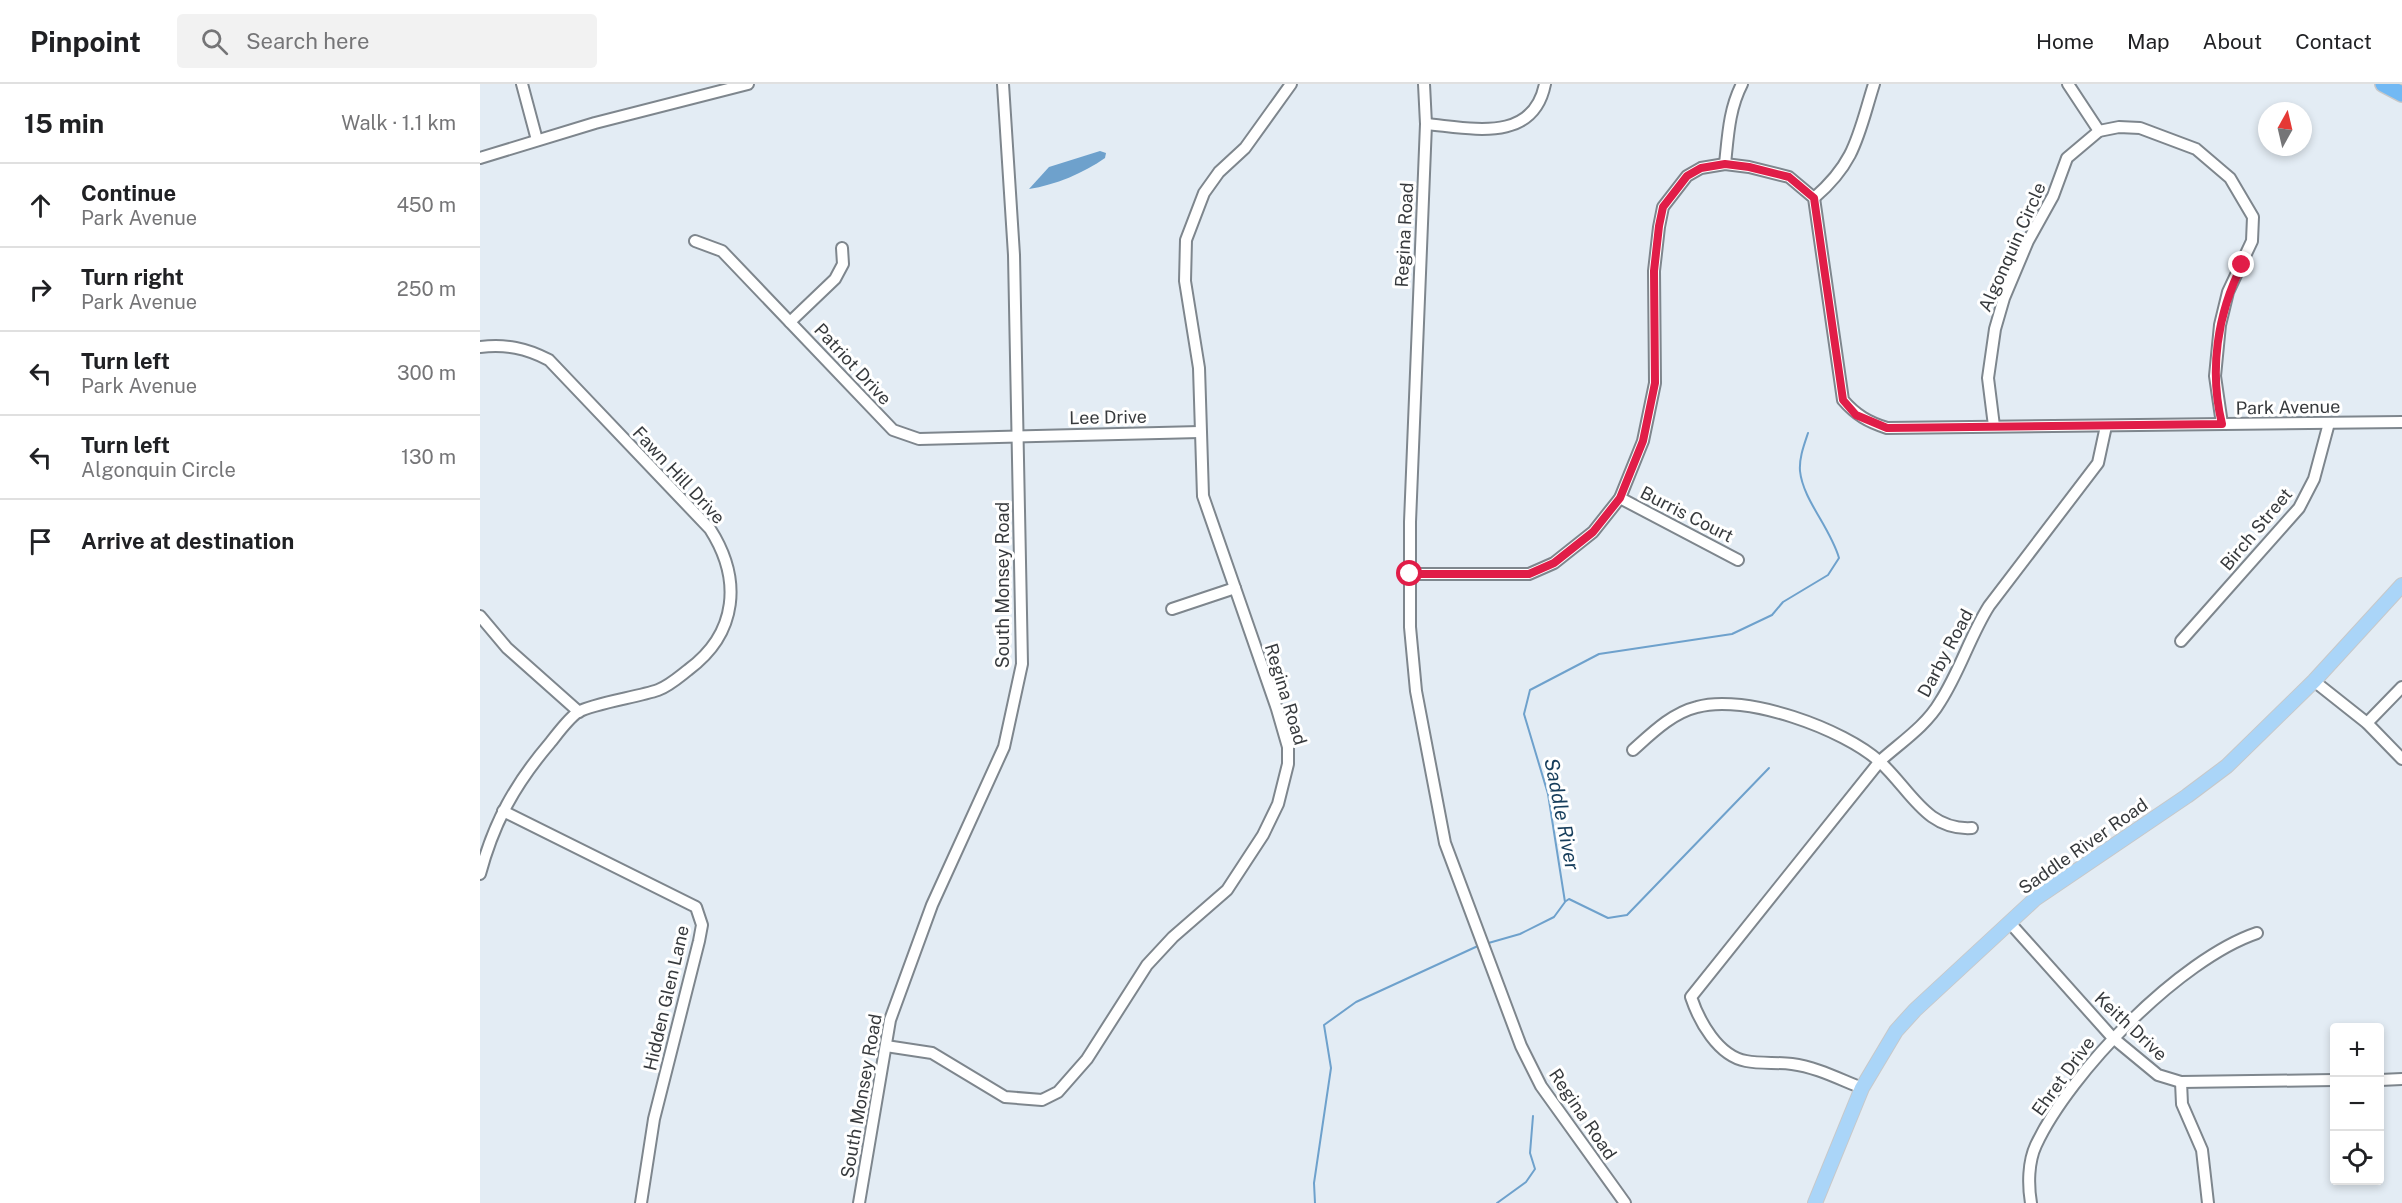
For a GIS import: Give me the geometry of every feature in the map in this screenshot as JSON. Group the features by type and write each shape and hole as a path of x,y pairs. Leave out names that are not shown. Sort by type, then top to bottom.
{"highway":[{"path":"2383,84 2402,94"}],"main road":[{"name":"Saddle River Road","path":"1815,1203 1862,1088 1896,1031 2035,899 2187,796 2227,766 2314,681 2402,585"}],"street":[{"path":"522,84 537,140"},
{"path":"480,158 537,140 748,84"},
{"name":"South Monsey Road","path":"859,1203 890,1020 932,905 1004,747 1022,664 1014,255 1003,84"},
{"name":"Regina Road","path":"886,1046 932,1053 1005,1097 1042,1100 1058,1092 1086,1059 1147,965 1173,937 1227,890 1263,835 1278,804 1288,764 1288,747 1203,496 1198,368 1185,281 1186,240 1204,193 1219,172 1245,148 1291,84"},
{"name":"Regina Road","path":"1424,84 1426,124 1413,391 1410,574 1410,627 1416,691 1445,843 1521,1046 1541,1086 1625,1203"},
{"path":"1426,124 1496,129 1520,123 1534,112 1545,84"},
{"path":"1725,164 1734,99 1742,84"},
{"path":"1410,574 1529,574 1554,563 1593,532 1620,498 1643,441 1655,383 1654,271 1663,207 1687,176 1701,168 1725,164 1789,177 1814,198 1834,181 1846,165 1874,84"},
{"path":"2068,84 2099,131 2119,127 2140,128 2196,148 2230,178 2253,217 2252,241 2228,292 2220,325 2215,376 2222,424"},
{"name":"Algonquin Circle","path":"1994,426 1988,378 1995,329 2004,298 2028,241 2053,196 2067,158 2099,131"},
{"name":"Park Avenue","path":"1814,198 1843,400 1856,415 1887,428 2402,422"},
{"name":"Patriot Drive","path":"695,241 722,251 893,430 919,439 1017,436"},
{"path":"790,322 835,279 843,264 842,248"},
{"name":"Fawn Hill Drive","path":"480,347 512,346 529,350 549,360 710,529 724,551 732,583 729,614 715,643 699,661 660,689 579,712"},
{"name":"Birch Street","path":"2181,641 2299,508 2314,479 2329,423"},
{"name":"Darby Road","path":"1862,1088 1815,1069 1792,1064 1742,1061 1725,1050 1710,1035 1696,1014 1691,997 1880,761 1917,729 1939,704 1975,627 2098,463 2106,426"},
{"name":"Lee Drive","path":"1017,436 1200,432"},
{"name":"Burris Court","path":"1620,498 1738,560"},
{"path":"1172,609 1235,588"},
{"path":"480,616 507,648 579,712 518,783 488,843 480,874"},
{"path":"2314,681 2367,723 2402,759"},
{"path":"2367,723 2402,687"},
{"path":"1633,750 1677,714 1696,707 1734,702 1755,705 1823,729 1880,761 1918,806 1937,822 1957,829 1972,828"},
{"name":"Hidden Glen Lane","path":"503,811 696,907 702,925 699,941 654,1119 640,1203"},
{"name":"Keith Drive","path":"2010,923 2112,1036 2158,1075 2181,1082 2330,1080"},
{"name":"Ehret Drive","path":"2031,1203 2028,1186 2035,1147 2051,1118 2112,1036 2215,952 2236,940 2257,933"},
{"path":"2384,1080 2402,1079"},
{"path":"2181,1082 2182,1104 2202,1150 2208,1203"}],"water":[{"path":"1100,151 1106,153 1105,158 1088,169 1069,178 1029,189 1049,167"}],"waterway":[{"name":"Saddle River","path":"1485,944 1520,934 1554,917 1565,902 1548,794 1524,714 1530,690 1599,654 1732,634 1772,615 1783,602 1828,575 1839,558 1830,535 1811,503 1802,482 1800,461 1808,433"},
{"path":"1566,901 1569,899 1608,918 1627,915 1769,768"},
{"name":"Saddle River","path":"1315,1203 1314,1183 1331,1068 1324,1025 1356,1002 1480,945"},
{"path":"1497,1203 1526,1182 1535,1169 1530,1153 1533,1116"}],"route":[{"path":"1410,574 1529,574 1554,563 1593,532 1620,498 1643,441 1655,383 1654,271 1663,207 1672,192 1687,176 1701,168 1725,164 1749,167 1789,177 1805,188 1814,198 1843,400 1856,415 1887,428 2222,424 2217,405 2215,376 2220,325 2228,292 2242,265"}]}
